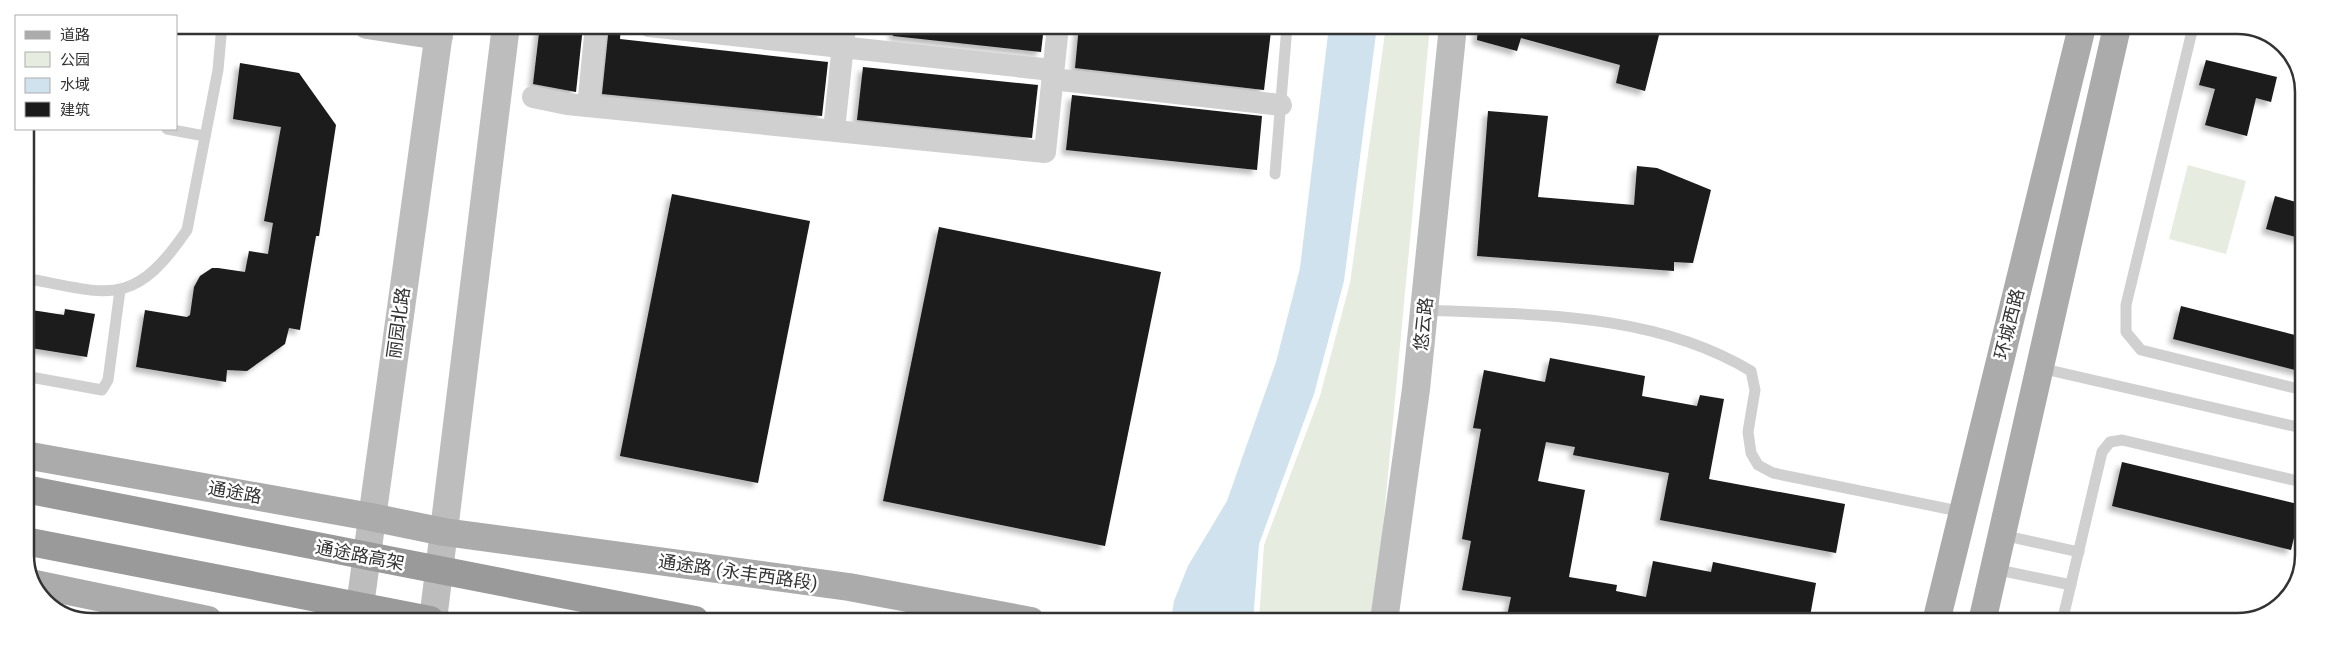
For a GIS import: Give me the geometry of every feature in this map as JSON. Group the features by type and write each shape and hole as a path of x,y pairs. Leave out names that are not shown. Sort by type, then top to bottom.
{"highway":[{"name":"通途路高架","path":"34,491 658,613"},
{"path":"34,543 396,613"}],"main road":[{"name":"丽园北路","path":"359,613 438,34"},
{"path":"433,613 505,34"},
{"name":"悠云路","path":"1385,613 1415,399 1452,34"},
{"name":"环城西路","path":"1938,613 2080,34"},
{"path":"1984,613 2040,368 2106,34"},
{"name":"通途路","path":"34,457 371,517 444,532"},
{"name":"通途路 (永丰西路段)","path":"444,532 850,587 988,613"},
{"path":"43,586 174,613"}],"street":[{"path":"588,106 595,34"},
{"path":"805,34 844,36 1052,75 1281,105"},
{"path":"533,97 567,104 1045,152 1057,34"},
{"path":"834,130 844,36"}],"lane":[{"path":"34,280 99,292 126,289 148,276 172,252 187,230 218,70 221,34"},
{"path":"1275,174 1285,34"},
{"path":"2191,34 2126,305 2126,332 2141,350 2295,388"},
{"path":"172,130 205,136"},
{"path":"34,378 102,390 108,380 120,290"},
{"path":"1424,310 1558,316 1633,326 1684,340 1736,362 1750,371 1755,390 1748,432 1750,453 1758,466 1773,473 1963,512"},
{"path":"2040,368 2295,426"},
{"path":"2064,613 2102,452 2110,442 2122,440 2295,480"},
{"path":"2002,535 2078,552"},
{"path":"1994,569 2071,585"}],"green space":[{"path":"1385,34 1429,34 1375,613 1260,613 1264,545 1320,396 1350,283"},
{"path":"2188,165 2246,181 2226,254 2169,239"}],"water":[{"path":"1328,34 1376,34 1344,281 1314,394 1259,544 1254,613 1172,613 1174,601 1188,566 1227,501 1276,362 1300,268"}],"building":[{"path":"539,34 582,34 576,92 533,84"},
{"path":"608,34 620,34 620,39 828,62 822,116 602,94"},
{"path":"893,34 1043,34 1041,52 893,36"},
{"path":"1078,34 1271,34 1264,90 1075,68"},
{"path":"1477,34 1659,34 1645,91 1616,83 1620,65 1521,38 1517,51 1477,40"},
{"path":"2206,60 2277,77 2271,102 2256,98 2247,136 2205,125 2215,89 2199,85"},
{"path":"240,63 299,73 336,125 319,236 316,236 300,330 289,328 285,344 247,371 227,370 226,382 136,367 145,310 187,317 190,315 194,287 200,276 212,268 245,272 249,251 268,254 273,223 264,221 281,127 233,119"},
{"path":"863,67 1038,85 1032,138 857,120"},
{"path":"1072,95 1262,116 1257,170 1066,150"},
{"path":"1488,111 1548,116 1538,197 1634,205 1637,166 1657,168 1711,190 1693,263 1674,262 1674,271 1477,256"},
{"path":"672,194 810,221 758,483 620,456"},
{"path":"2275,196 2295,202 2295,237 2266,229"},
{"path":"939,227 1161,272 1105,546 883,501"},
{"path":"2181,306 2295,335 2295,370 2173,339"},
{"path":"65,309 95,314 87,357 34,348 34,310 64,315"},
{"path":"1550,358 1645,376 1642,396 1697,406 1700,395 1724,399 1709,479 1845,504 1836,553 1660,520 1669,473 1573,455 1575,447 1546,442 1538,481 1585,490 1569,577 1617,585 1616,591 1646,597 1653,561 1711,572 1713,562 1816,583 1811,613 1508,613 1511,597 1462,590 1471,541 1462,539 1481,429 1473,428 1484,370 1545,382"},
{"path":"2122,462 2295,503 2295,534 2291,550 2112,506"}]}
